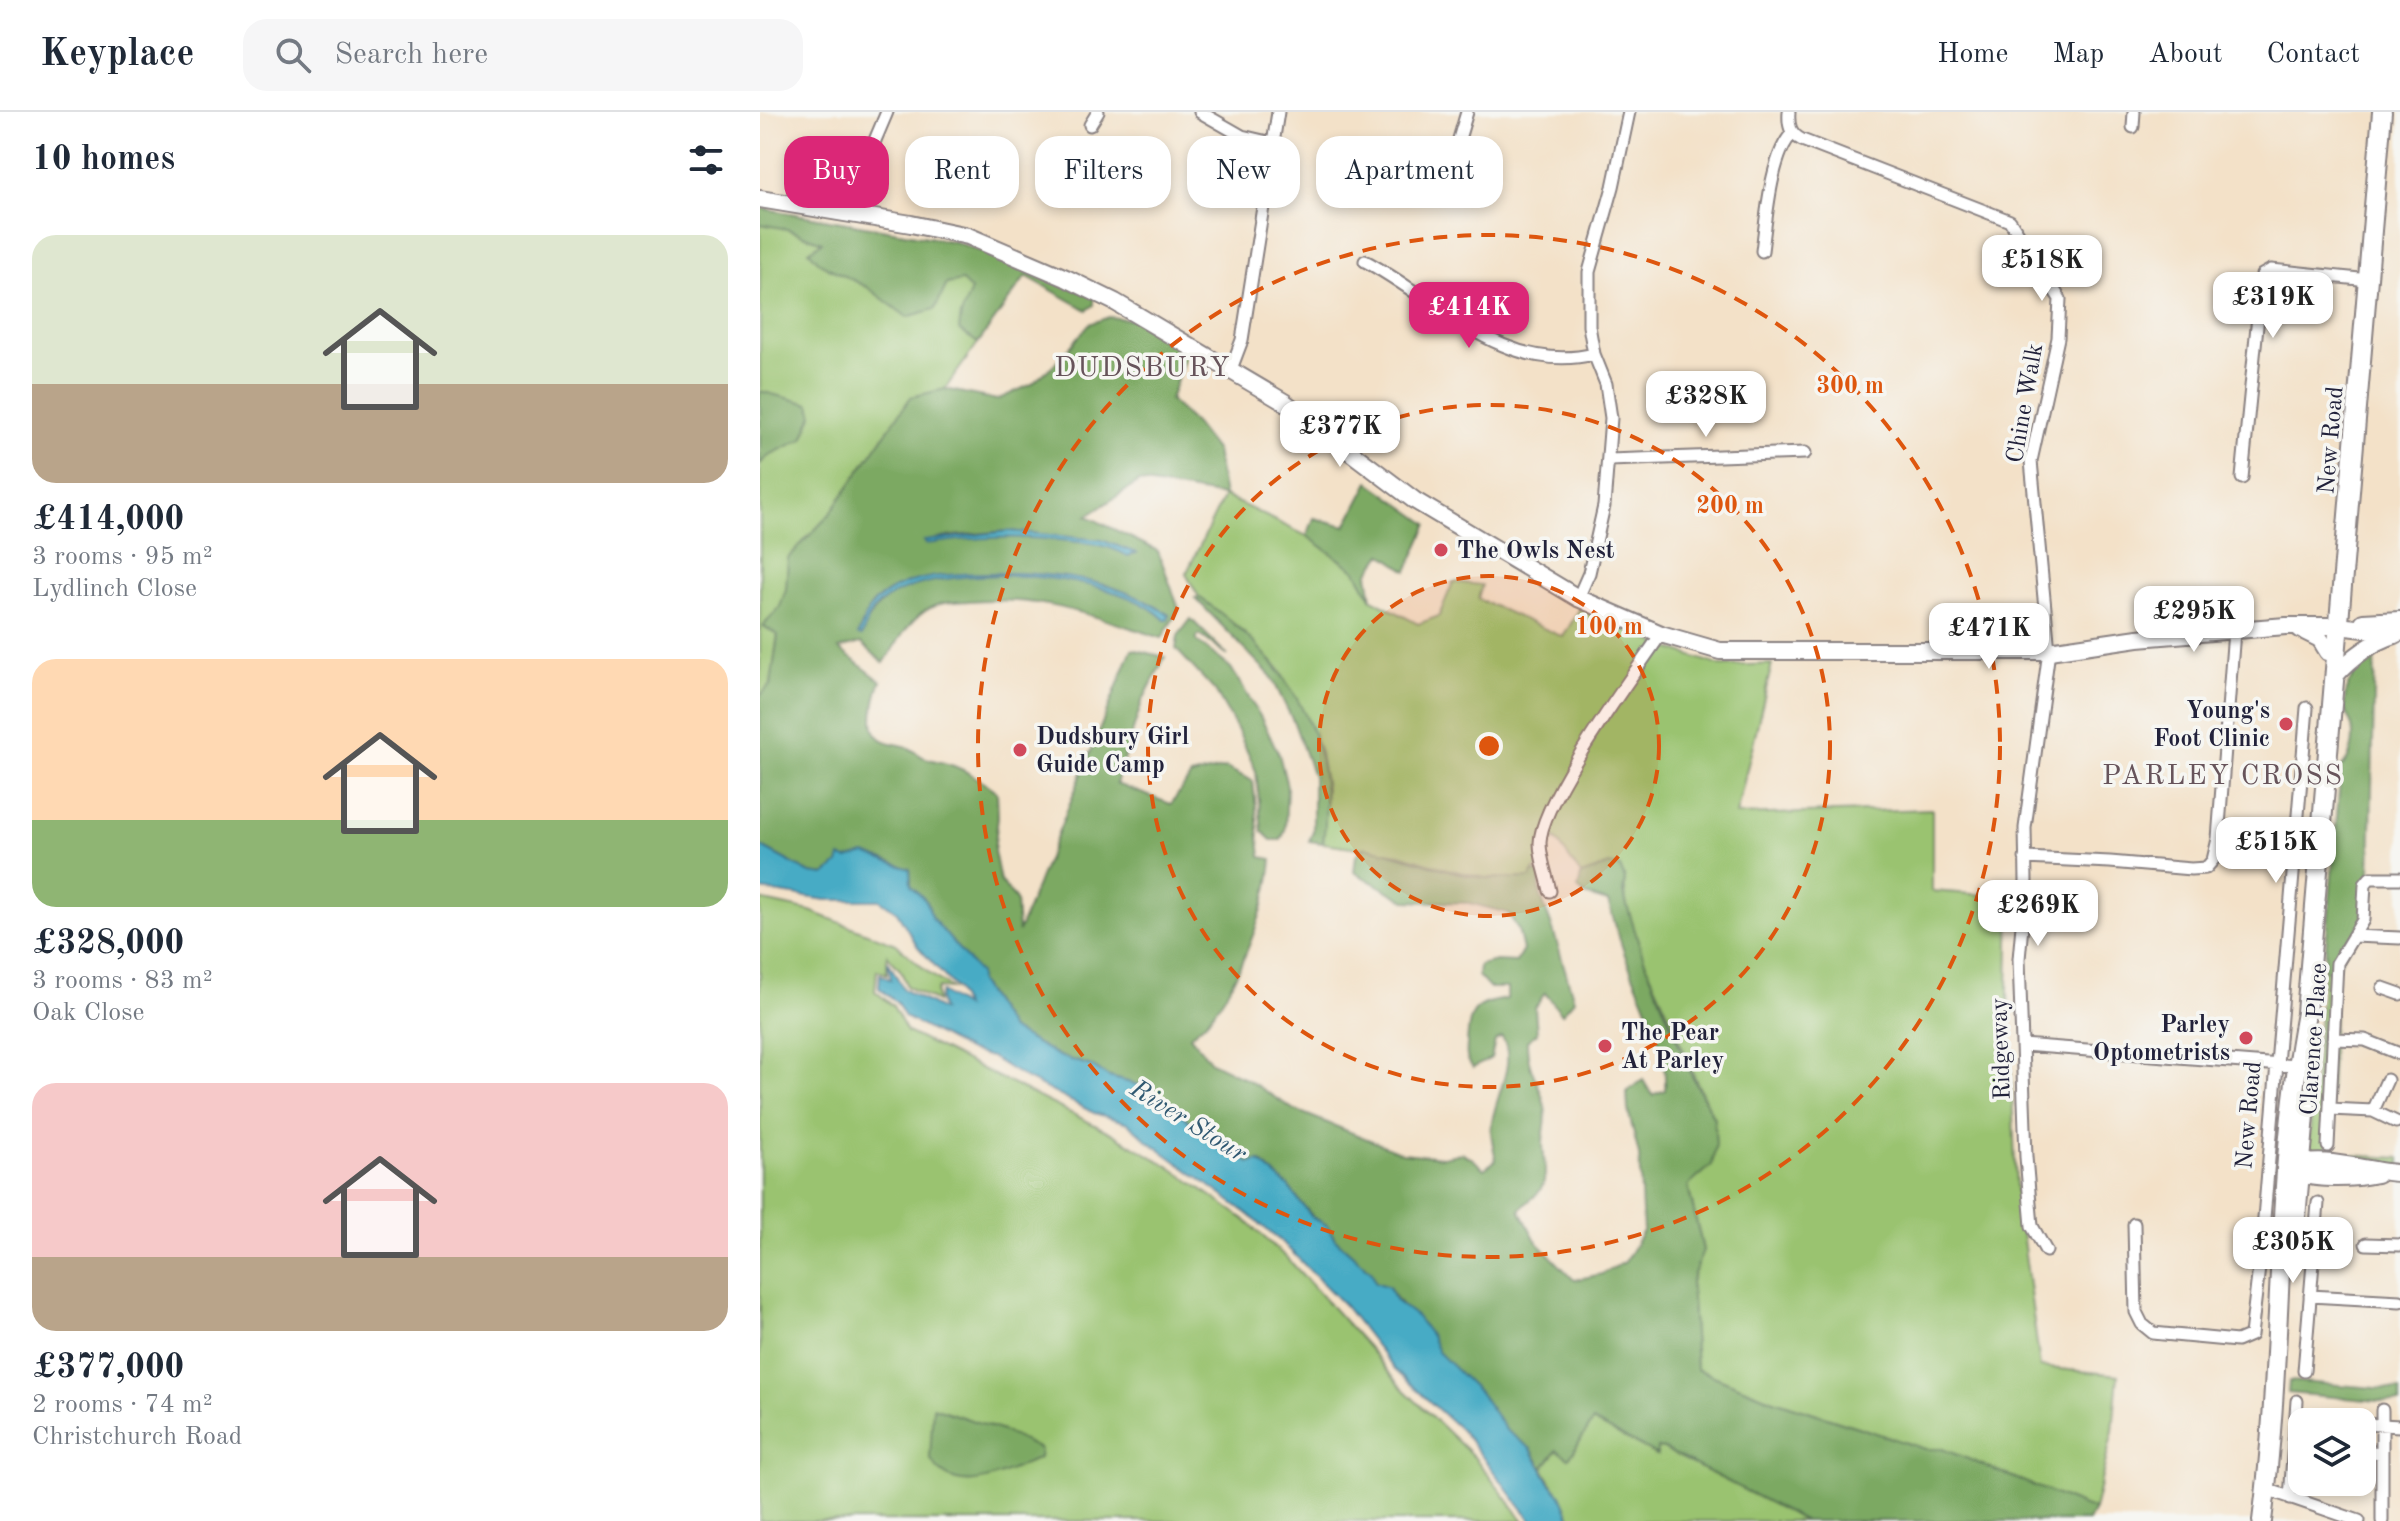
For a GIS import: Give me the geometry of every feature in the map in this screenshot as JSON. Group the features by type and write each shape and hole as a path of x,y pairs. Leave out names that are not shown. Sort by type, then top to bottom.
{"main road":[{"name":"New Road","path":"2319,867 2316,797 2328,652 2341,581 2382,112"},
{"path":"760,199 968,236 1066,278 1115,302 1284,402 1414,500 1578,598 1661,634 1720,651 2049,651 2138,638 2286,626 2335,626 2400,633"},
{"path":"2335,626 2400,620"},
{"path":"2286,626 2313,634 2328,652"},
{"name":"New Road","path":"2262,1521 2278,1340 2293,1244 2306,1013 2335,676 2335,626"},
{"path":"2335,676 2365,649 2400,633"},
{"path":"2296,1169 2357,1166 2382,1173 2400,1173"}],"street":[{"path":"852,216 859,178 887,112"},
{"path":"1090,125 1098,112"},
{"path":"1200,112 1242,136"},
{"path":"1273,136 1278,112"},
{"path":"1460,136 1467,112"},
{"path":"1578,598 1596,545 1609,460 1609,399 1594,354 1589,326 1589,272 1613,187 1629,112"},
{"path":"1762,251 1769,194 1785,140 1793,133 1788,123 1789,112"},
{"path":"2133,127 2134,112"},
{"name":"Chine Walk","path":"1793,133 1802,140 2010,221 2060,299 2058,338 2031,461 2049,651"},
{"path":"1231,369 1242,340 1262,208"},
{"path":"1365,261 1483,337 1536,355 1562,358 1594,354"},
{"path":"2242,478 2262,275 2271,270 2369,280"},
{"path":"1609,460 1805,453"},
{"path":"2025,858 2206,868 2213,860 2218,839 2234,631"},
{"path":"1550,891 1540,841 1551,805 1598,727 1661,634"},
{"name":"Ridgeway","path":"2046,1251 2032,1226 2026,1157 2019,959 2025,828 2049,651"},
{"name":"New Road","path":"2134,1224 2136,1312 2142,1324 2153,1333 2167,1335 2237,1341 2251,1335 2262,1242 2307,708"},
{"name":"Clarence Place","path":"2328,1146 2337,963 2363,920 2365,884 2370,878 2400,878"},
{"path":"2353,936 2400,938"},
{"path":"2383,988 2400,994"},
{"path":"2333,1039 2365,1040 2400,1054"},
{"path":"2022,1045 2303,1066"},
{"path":"2373,1111 2387,1080"},
{"path":"2330,1109 2373,1111 2396,1122"},
{"path":"2304,1371 2318,1203"},
{"path":"2366,1244 2400,1245"},
{"path":"2310,1296 2400,1301"},
{"path":"2297,1401 2297,1408"},
{"path":"2382,1410 2382,1521"},
{"path":"2376,1425 2400,1426"},
{"path":"2376,1452 2382,1453"},
{"path":"2266,1489 2359,1521"}],"green space":[{"path":"760,208 956,242 1026,276 945,389 796,583 778,633 771,685 760,696"},
{"path":"760,208 956,242 1094,297 1094,305 1087,310 1026,276 978,343 959,330 971,290 962,281 947,284 935,309 907,317 867,287 821,264 809,251 822,242 787,229 760,224"},
{"path":"1109,317 1136,320 1157,336 1187,350 1170,400 1195,424 1216,451 1224,496 1139,482 1087,516 1158,551 1179,609 1162,638 1067,609 996,600 950,602 932,607 911,624 884,663 861,643 839,649 881,681 873,720 875,731 881,739 907,747 923,757 960,768 997,792 994,851 1000,881 1016,900 1018,932 1132,649 1165,657 1142,702 1116,784 1171,804 1191,776 1226,768 1253,781 1261,857 1272,859 1265,898 1241,965 1219,1004 1190,1036 1211,1062 1248,1080 1293,1109 1402,1153 1443,1157 1462,1153 1484,1169 1496,1160 1491,1129 1506,1070 1506,1047 1502,1037 1495,1041 1491,1058 1473,1068 1467,1054 1469,1024 1480,1007 1507,999 1507,988 1489,988 1478,976 1479,965 1496,961 1516,962 1523,950 1518,929 1508,913 1469,903 1406,901 1354,872 1356,855 1365,847 1486,878 1530,878 1534,872 1541,873 1542,901 1574,1000 1562,1014 1545,993 1535,1008 1537,1033 1527,1041 1531,1069 1546,1112 1543,1144 1545,1176 1542,1188 1520,1210 1536,1241 1574,1280 1602,1274 1625,1262 1643,1231 1639,1155 1628,1110 1627,1091 1643,1080 1652,1095 1665,1090 1659,1042 1608,902 1585,895 1578,889 1581,875 1610,865 1620,867 1625,879 1623,893 1644,959 1690,1072 1714,1118 1716,1144 1712,1165 1688,1186 1703,1250 1691,1282 1696,1369 1768,1398 1925,1449 1942,1449 1963,1457 2094,1510 2088,1521 1805,1521 1664,1449 1657,1448 1657,1455 1593,1421 1569,1458 1557,1450 1543,1468 1531,1449 1506,1430 1438,1352 1428,1334 1389,1287 1375,1282 1372,1272 1335,1239 1327,1225 1313,1217 1288,1186 1260,1161 1249,1163 1200,1133 1179,1111 1156,1100 1142,1086 1109,1077 1091,1066 1059,1056 1010,1029 979,981 979,973 932,918 927,902 911,886 910,869 875,857 857,856 825,875 810,873 760,846 760,696 771,684 778,635 763,626 780,607 786,589 788,558 829,515 911,397 945,389 997,400 1032,384 1062,357 1089,324","holes":["1008,531 1101,540 1136,553 1129,556 1109,547 1058,538 1000,537 924,542","1015,573 1056,576 1115,588 1169,615 1165,620 1142,604 1112,591 1076,582 996,575 958,577 925,582 891,595 879,605 858,635 871,606 899,586 938,577"]},
{"path":"760,391 810,404 813,415 803,439 769,455 760,464"},
{"path":"1369,482 1428,524 1407,571 1382,554 1368,574 1372,599 1356,571 1307,536 1314,518 1346,526"},
{"path":"1224,496 1307,536 1356,571 1372,599 1418,624 1439,616 1453,582 1482,585 1478,599 1563,637 1580,608 1663,646 1721,666 1772,664 1736,815 1932,809 1932,891 2010,897 2008,993 2016,1187 2040,1367 2118,1375 2113,1431 2094,1510 1942,1449 1925,1449 1768,1398 1696,1369 1691,1282 1703,1250 1688,1186 1697,1177 1714,1118 1633,930 1625,895 1625,879 1610,865 1581,875 1555,838 1530,878 1485,878 1400,854 1323,843 1326,788 1320,753 1311,727 1279,669 1241,630 1199,597 1186,574"},
{"path":"1199,597 1256,645 1280,673 1298,702 1313,734 1322,768 1325,804 1323,843 1309,841 1313,832 1313,776 1294,723 1271,676 1195,598"},
{"path":"1191,619 1228,656 1200,635 1197,637 1197,641 1231,668 1279,754 1287,786 1285,831 1281,840 1271,840 1262,831 1256,771 1237,729 1215,691 1176,649 1178,636"},
{"path":"2375,651 2370,878 2363,920 2336,969 2324,970 2341,768 2350,755 2353,738 2345,710 2346,692 2357,670"},
{"path":"760,900 810,911 896,944 952,989 938,988 937,1002 907,987 901,971 887,955 887,974 877,970 875,991 893,1006 907,1032 1111,1133 1170,1167 1244,1219 1289,1260 1399,1385 1474,1457 1524,1521 760,1521"},
{"path":"2336,969 2327,1154 2400,1158 2400,1173 2307,1163 2324,970"},
{"path":"2289,1381 2400,1390 2400,1403 2288,1393"},
{"path":"933,1407 1003,1431 1040,1449 1039,1458 981,1480 953,1479 940,1471 930,1458"},
{"path":"1593,1421 1656,1455 1657,1448 1664,1449 1805,1521 1572,1521 1543,1468 1558,1449 1569,1458"}],"water":[{"path":"1008,531 1101,540 1136,553 1128,556 1100,545 1015,537 926,544 924,541"},
{"path":"1015,573 1076,579 1114,588 1151,604 1169,615 1168,620 1141,603 1108,590 1024,576 980,576 939,580 905,589 879,604 870,615 862,636 858,635 871,607 899,586 938,576"},
{"path":"760,846 810,873 825,875 838,864 840,857 848,859 865,854 910,869 911,885 927,902 932,918 979,973 979,982 1010,1029 1059,1056 1091,1066 1109,1077 1142,1086 1156,1100 1179,1111 1200,1133 1249,1163 1259,1161 1288,1186 1312,1217 1327,1225 1335,1239 1372,1272 1375,1282 1389,1287 1396,1301 1417,1317 1438,1352 1479,1392 1506,1430 1531,1449 1550,1483 1561,1495 1572,1521 1532,1521 1463,1432 1394,1369 1345,1306 1284,1244 1128,1123 1094,1113 991,1057 969,1051 905,1017 897,1003 879,988 880,974 891,980 888,961 904,990 942,1010 941,992 964,1007 956,989 918,947 897,912 880,900 826,900 760,890"}],"place":[{"name":"The Owls Nest","path":"1441,550"},
{"name":"Young's Foot Clinic","path":"2286,724"},
{"name":"Dudsbury Girl Guide Camp","path":"1020,750"},
{"name":"Parley Optometrists","path":"2246,1038"},
{"name":"The Pear At Parley","path":"1605,1046"}],"district":[{"name":"DUDSBURY","path":"1143,366"},
{"name":"PARLEY CROSS","path":"2223,774"}],"water label":[{"name":"River Stour","path":"1189,1120"}]}
